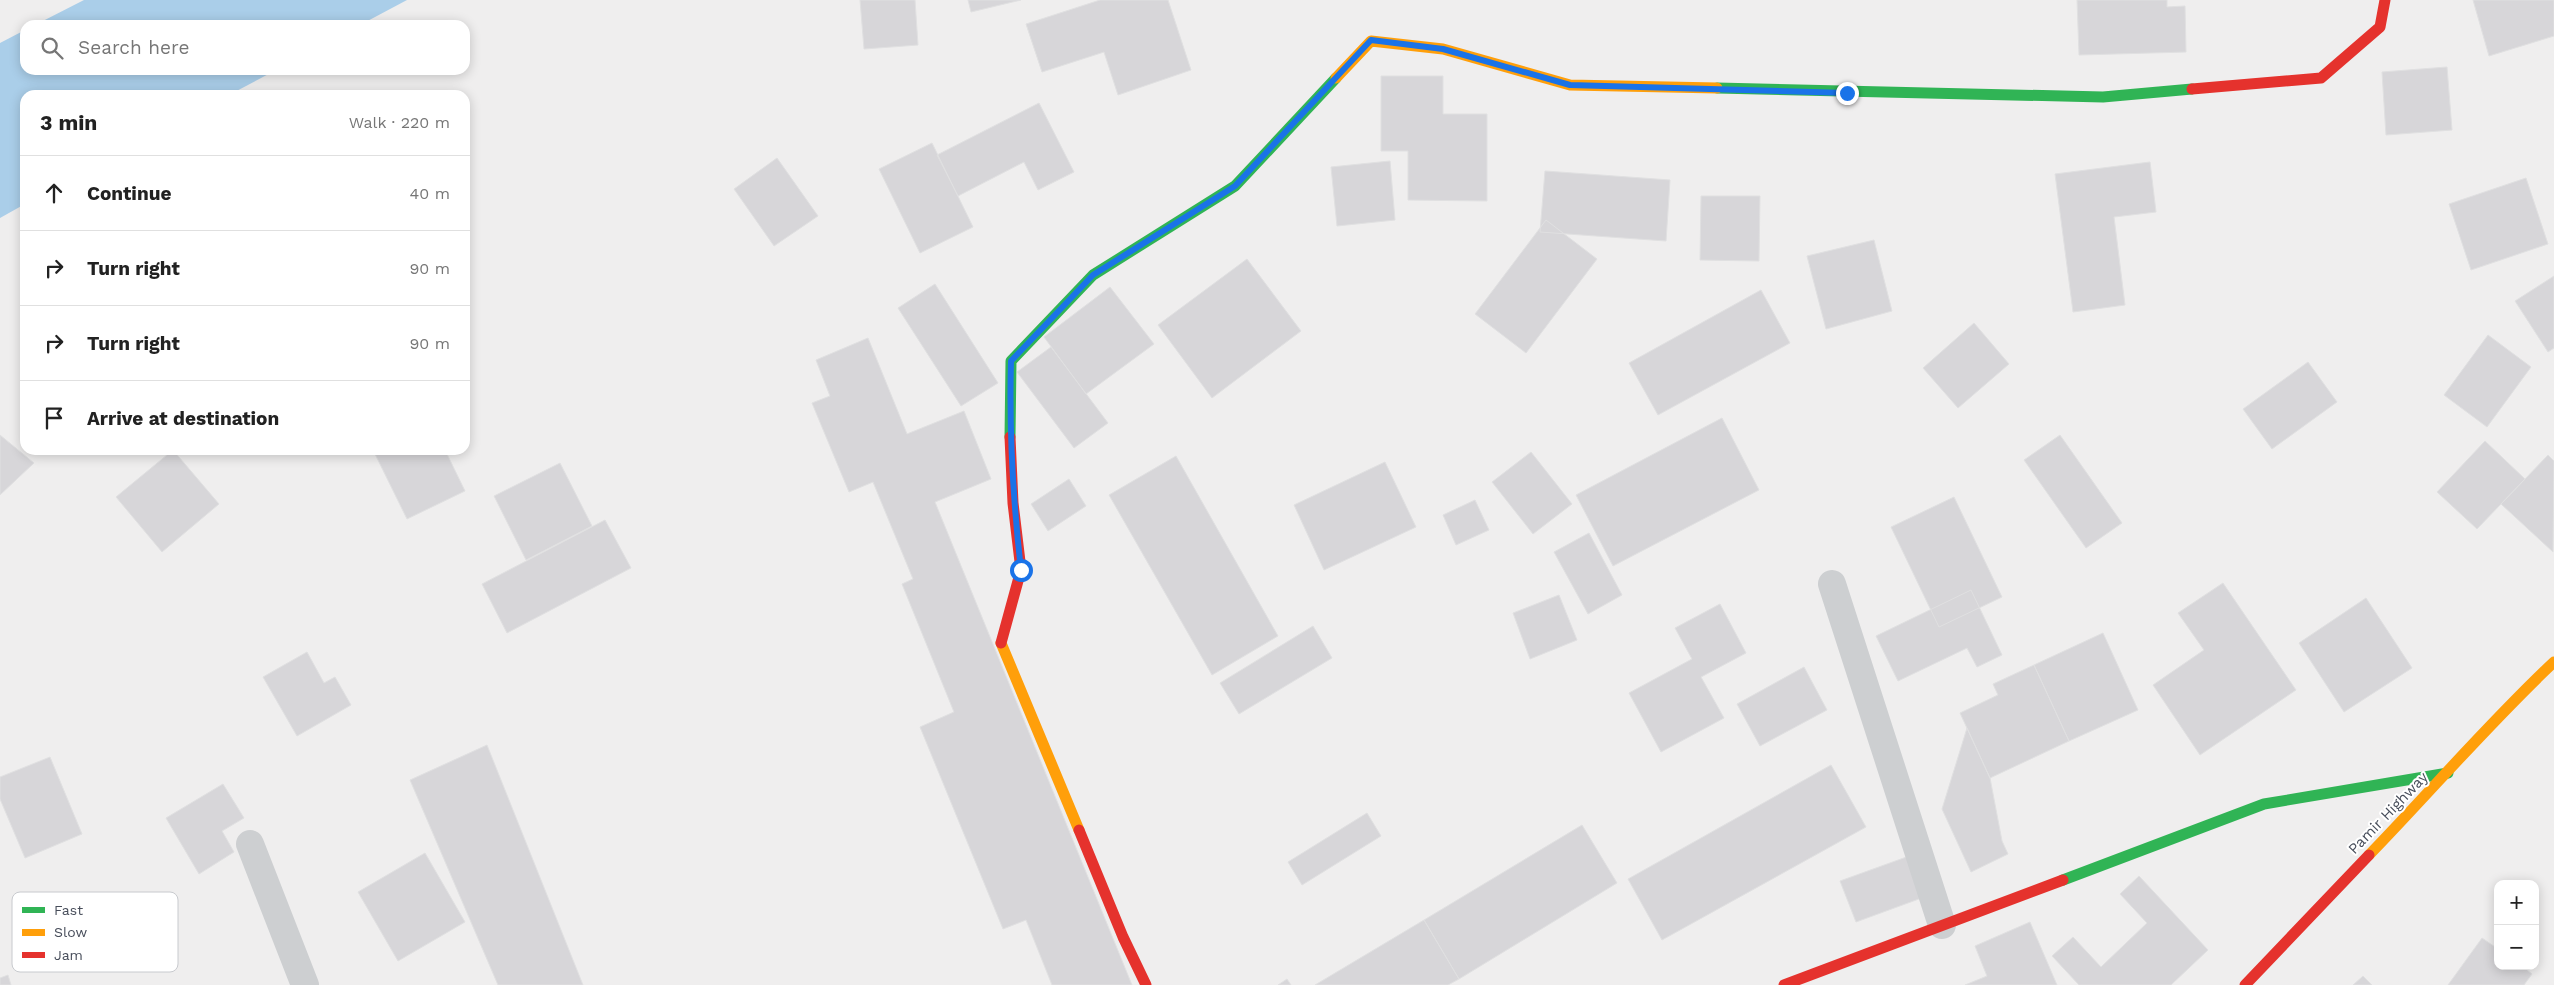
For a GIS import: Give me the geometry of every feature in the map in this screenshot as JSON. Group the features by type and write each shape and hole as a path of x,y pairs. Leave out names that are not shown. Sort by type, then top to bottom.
{"street":[{"path":"1146,985 1123,937 1002,643 1021,570 1013,503 1009,424 1011,361 1093,275 1235,186 1371,40 1443,49 1570,85 2103,97 2321,78 2380,27 2385,0"},
{"path":"1832,584 1942,925"},
{"name":"Pamir Highway","path":"2245,985 2448,772 2510,703 2554,662"},
{"path":"1784,985 2264,804 2448,772"},
{"path":"250,844 305,985"}],"water":[{"path":"84,0 407,0 369,20 45,20"},
{"path":"20,33 20,75 267,75 238,90 20,90 20,207 0,218 0,43"}],"building":[{"path":"860,0 915,0 918,45 864,49"},
{"path":"968,0 1021,0 971,12"},
{"path":"1100,0 1168,0 1191,70 1118,95 1104,52 1042,72 1026,24"},
{"path":"2077,0 2167,0 2167,7 2185,6 2186,52 2079,55"},
{"path":"2473,0 2554,0 2554,36 2489,56"},
{"path":"2447,67 2452,130 2386,135 2382,72"},
{"path":"1381,76 1443,76 1443,114 1487,114 1487,201 1408,200 1408,151 1381,151"},
{"path":"1039,103 1074,172 1038,190 1024,162 958,196 937,155"},
{"path":"932,143 973,227 920,253 879,169"},
{"path":"777,158 818,216 774,246 734,189"},
{"path":"1390,161 1395,220 1337,226 1331,167"},
{"path":"2150,162 2156,212 2114,217 2125,305 2073,312 2055,174"},
{"path":"1545,171 1670,180 1666,241 1540,232"},
{"path":"2526,178 2548,244 2471,270 2449,204"},
{"path":"1701,196 1760,196 1759,261 1700,260"},
{"path":"1546,220 1597,259 1526,353 1475,314"},
{"path":"1874,240 1892,311 1826,329 1807,256"},
{"path":"1247,259 1301,331 1212,398 1158,325"},
{"path":"2554,276 2554,348 2548,352 2515,301"},
{"path":"935,284 998,383 961,406 898,308"},
{"path":"1110,287 1154,344 1086,394 1044,337"},
{"path":"1761,290 1790,343 1658,415 1629,363"},
{"path":"1974,323 2009,364 1958,408 1923,368"},
{"path":"2488,335 2531,367 2487,427 2444,395"},
{"path":"868,338 907,434 964,411 991,479 935,502 1132,985 1052,985 1026,920 1003,929 920,727 954,712 902,584 913,579 873,482 849,492 812,403 830,396 816,360"},
{"path":"1051,347 1108,423 1074,448 1017,372"},
{"path":"2308,362 2337,402 2272,449 2243,409"},
{"path":"1722,418 1759,490 1613,566 1576,495"},
{"path":"0,435 20,451 20,455 24,455 34,463 0,495"},
{"path":"2060,435 2122,523 2086,548 2024,460"},
{"path":"2485,441 2525,479 2477,529 2437,492"},
{"path":"1531,452 1572,504 1533,534 1492,482"},
{"path":"167,455 177,455 219,504 162,552 116,497"},
{"path":"375,455 447,455 465,491 407,519"},
{"path":"2548,455 2554,461 2553,552 2501,504"},
{"path":"1176,456 1278,636 1212,675 1109,495"},
{"path":"1385,462 1416,527 1324,570 1294,505"},
{"path":"560,463 592,526 526,560 494,496"},
{"path":"1069,479 1086,506 1048,531 1031,504"},
{"path":"1954,497 2002,597 1939,627 1891,527"},
{"path":"1475,500 1489,530 1456,545 1443,515"},
{"path":"605,520 631,568 507,633 482,584"},
{"path":"1589,533 1622,595 1588,614 1554,552"},
{"path":"2223,583 2296,690 2200,755 2153,685 2204,650 2178,613"},
{"path":"1971,590 2002,655 1977,667 1967,648 1898,681 1876,636"},
{"path":"1559,595 1577,640 1530,659 1513,613"},
{"path":"2366,598 2412,668 2344,712 2299,643"},
{"path":"1720,604 1746,653 1701,677 1724,718 1661,752 1629,693 1692,659 1675,628"},
{"path":"1313,626 1332,658 1239,714 1220,683"},
{"path":"2103,633 2138,710 2069,741 2034,665"},
{"path":"307,652 324,683 335,677 351,705 297,736 263,677"},
{"path":"2034,665 2069,741 1990,778 1960,713 1998,695 1993,684"},
{"path":"1804,667 1827,710 1760,746 1737,704"},
{"path":"1967,728 1990,778 2002,841 2008,854 1971,872 1942,809"},
{"path":"487,745 583,985 498,985 410,780"},
{"path":"50,757 82,834 25,858 0,799 0,777"},
{"path":"1831,765 1866,827 1662,940 1628,879"},
{"path":"223,784 244,818 222,831 234,852 199,874 166,818"},
{"path":"1367,813 1381,836 1302,885 1288,862"},
{"path":"1582,825 1617,883 1459,979 1424,920"},
{"path":"425,853 465,922 398,961 358,892"},
{"path":"1912,855 1927,896 1856,922 1840,881"},
{"path":"2139,876 2208,950 2171,985 2079,985 2052,956 2073,937 2101,967 2147,923 2120,894"},
{"path":"1424,920 1459,979 1448,985 1315,985"},
{"path":"2030,922 2057,985 1965,985 1987,976 1975,946"},
{"path":"2482,938 2494,946 2494,970 2527,970 2532,974 2524,985 2448,985"},
{"path":"8,975 11,985 0,985 0,978"},
{"path":"2363,976 2372,985 2353,985"},
{"path":"1287,979 1291,985 1278,985"}],"traffic: fast":[{"path":"1010,437 1011,361 1093,275 1235,186 1336,78"},
{"path":"1717,88 2103,97 2192,89"},
{"path":"2063,880 2264,804 2448,773"}],"traffic: slow":[{"path":"1336,78 1371,41 1443,49 1570,85 1717,88"},
{"path":"1001,643 1079,830"},
{"path":"2369,855 2483,733 2554,662"}],"traffic: jam":[{"path":"2192,89 2321,78 2380,27 2385,0"},
{"path":"1001,643 1021,570 1013,503 1010,437"},
{"path":"1079,830 1123,937 1146,985"},
{"path":"2245,985 2369,855"},
{"path":"1784,985 2063,880"}],"route":[{"path":"1021,570 1013,503 1009,424 1011,361 1093,275 1235,186 1371,40 1443,49 1570,85 1847,93"}]}
